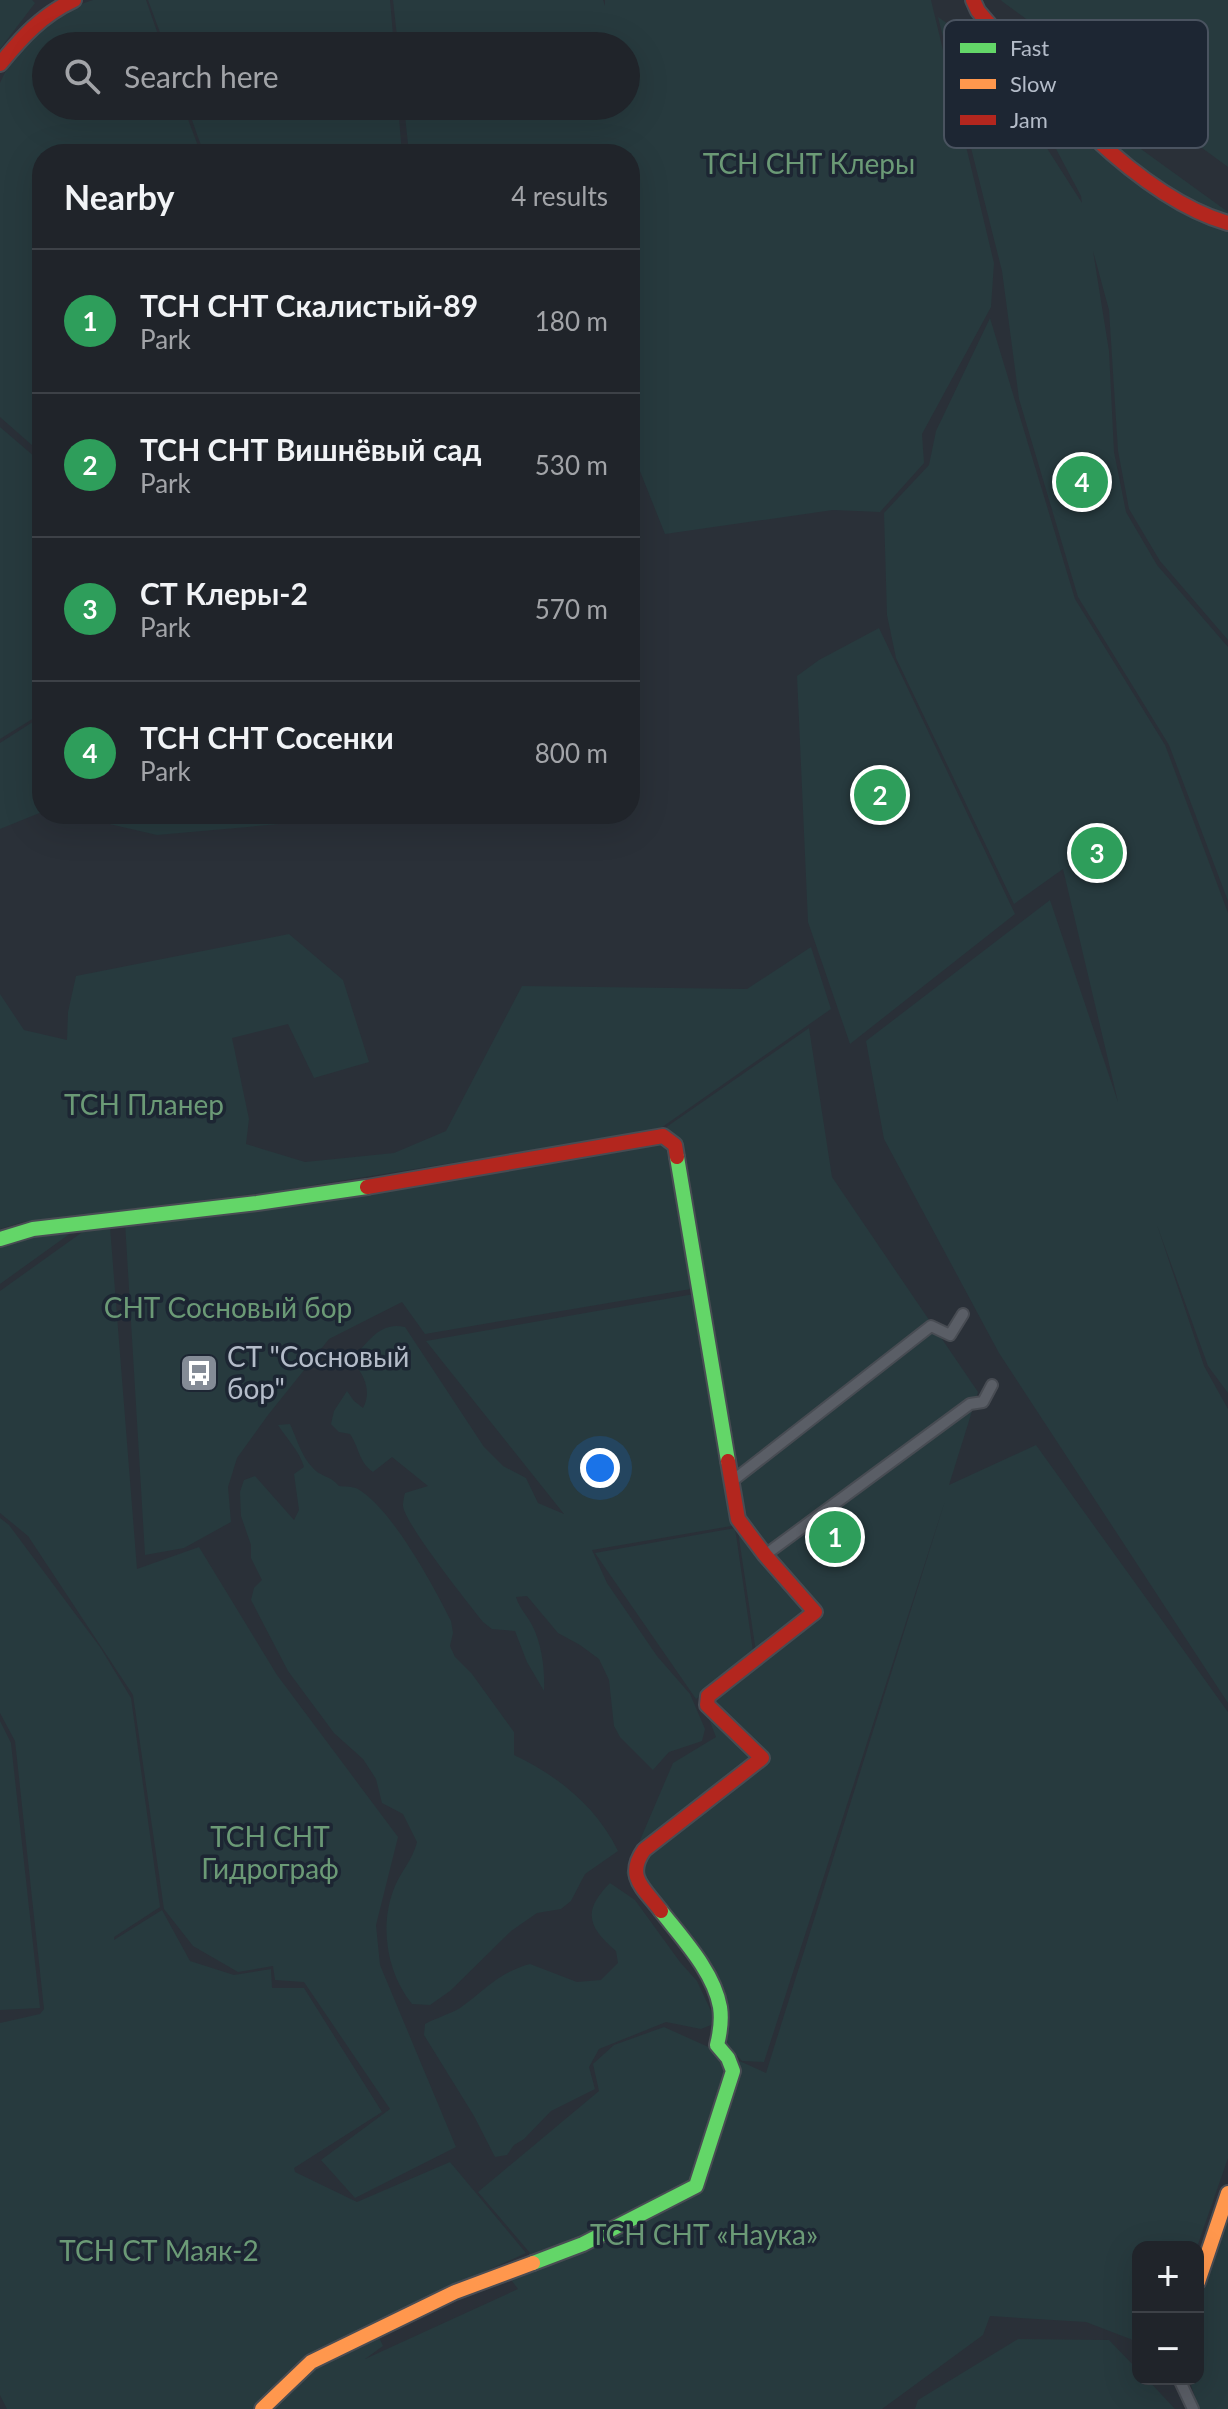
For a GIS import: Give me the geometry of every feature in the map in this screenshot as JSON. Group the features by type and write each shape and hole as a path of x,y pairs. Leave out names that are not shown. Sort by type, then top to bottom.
{"street":[{"path":"0,64 30,27 56,8 74,0"},
{"path":"973,0 986,20"},
{"path":"1109,148 1162,193 1227,224"},
{"path":"0,1239 33,1229 371,1186 663,1136 675,1145 738,1519 815,1612 708,1696 707,1705 762,1758 644,1850 634,1864 635,1877 704,1971 719,2002 721,2023 717,2045 728,2058 733,2071 696,2186 583,2244 455,2292 311,2362 262,2409"},
{"path":"731,1482 931,1326 950,1335 963,1314"},
{"path":"765,1555 970,1404 983,1402 992,1385"},
{"path":"1204,2264 1228,2193"},
{"path":"1182,2385 1193,2409"}],"green space":[{"path":"0,0 32,0 35,3 0,49"},
{"path":"93,0 146,0 157,32 37,32 78,5"},
{"path":"148,0 390,0 393,32 160,32"},
{"name":"ТСН СНТ Клеры","path":"393,0 603,0 605,6 605,0 931,0 944,54 944,148 966,148 994,263 991,307 922,434 924,463 880,512 833,510 665,534 640,471 640,144 408,144 405,120 640,120 640,32 396,32"},
{"path":"1001,0 1228,0 1228,167 1202,148 1208,148 1208,20 1028,20"},
{"path":"938,17 944,21 944,41"},
{"path":"32,37 32,120 188,120 197,144 32,144 32,445 0,417 0,83"},
{"path":"192,120 399,120 401,144 200,144"},
{"path":"971,148 1047,148 1082,203 1056,148 1140,148 1228,212 1228,640 1160,561 1129,509 1118,451 1109,310 1093,251 1109,351 1114,452 1126,512 1157,565 1228,647 1228,901 1169,745 1078,597 1019,399 1002,271"},
{"path":"990,318 1075,599 1165,745 1228,913 1228,1393 1208,1366 1157,1225 1204,1366 1228,1409 1228,1703 999,1353 884,1139 866,1041 1050,900 1118,1102 1063,869 1014,904 896,658 887,615 884,513 929,465 936,431"},
{"path":"0,427 32,454 32,719 0,739"},
{"path":"879,628 1015,914 850,1044 808,922 797,676 819,660"},
{"path":"32,722 32,816 0,829 0,743"},
{"path":"109,824 280,824 157,835"},
{"name":"ТСН Планер","path":"289,934 343,980 369,1062 314,1078 288,1024 232,1038 249,1119 246,1144 305,1162 394,1153 446,1131 522,986 747,989 811,947 831,1009 658,1130 271,1192 23,1222 0,1229 0,994 24,1030 67,1040 68,1012 76,976"},
{"path":"809,1028 832,1177 978,1392 949,1485 1036,1445 1228,1712 1228,2158 1199,2241 1132,2241 1132,2340 1086,2322 990,2316 983,2335 882,2409 7,2409 0,2395 0,2023 40,2014 44,2009 15,1741 0,1713 0,1518 9,1525 100,1647 131,1698 160,1907 114,1937 114,1940 162,1910 190,1961 234,1975 271,1969 272,1988 304,1988 382,2112 294,2168 295,2172 357,2202 450,2162 526,2253 372,2323 383,2346 365,2359 518,2289 509,2277 530,2253 478,2192 599,2091 593,2064 614,2045 664,2027 766,2073 945,1501 764,2062 742,2061 725,2043 726,2010 626,1873 673,1763 716,1737 700,1696 696,1699 595,1553 735,1528 753,1651 714,1684 756,1652 737,1525 592,1550 607,1583 657,1656 690,1694 705,1729 702,1741 669,1752 653,1770 620,1737 614,1726 609,1680 599,1659 558,1633 527,1596 516,1597 538,1640 544,1691 527,1662 515,1631 492,1629 483,1622 438,1564 406,1515 403,1506 405,1493 428,1486 392,1457 373,1472 362,1459 350,1434 339,1432 331,1424 334,1411 347,1391 363,1408 365,1403 366,1386 356,1366 356,1354 383,1329 405,1327 484,1447 503,1466 526,1478 538,1503 564,1514 426,1341 694,1294 665,1128"},
{"name":"СНТ Сосновый бор","path":"665,1140 691,1289 425,1334 402,1302 329,1339 268,1415 237,1458 228,1487 231,1522 184,1548 145,1555 125,1222"},
{"name":"ТСН СНТ Гидрограф","path":"110,1227 137,1569 199,1547 277,1675 398,1837 376,1925 380,1965 456,2147 355,2198 321,2160 390,2109 304,1982 275,1980 273,1966 238,1972 193,1946 164,1909 133,1695 28,1536 0,1513 0,1291 88,1228"},
{"path":"75,1230 0,1284 0,1243"},
{"path":"290,1424 305,1458 315,1470 339,1486 356,1488 371,1499 398,1530 451,1621 453,1633 450,1646 455,1657 472,1674 514,1732 514,1755 545,1772 574,1794 599,1820 618,1851 585,1874 571,1901 561,1909 537,1913 511,1931 450,1991 430,2005 412,2004 403,1991 391,1963 386,1932 395,1886 417,1842 403,1814 382,1803 376,1779 363,1759 334,1733 288,1671 251,1600 254,1588 262,1580 251,1558 251,1545 241,1516 240,1492 244,1480 255,1476 294,1520 299,1510 294,1474 304,1467 278,1425"},
{"path":"0,1721 11,1743 40,2008 0,2010"},
{"path":"610,1883 635,1900 697,1981 712,2013 711,2025 701,2029 666,2022 599,2049 589,2067 595,2089 551,2111 507,2155 495,2157 474,2116 424,2035 425,2024 460,2008 500,1977 530,1964 577,1982 601,1980 618,1963 616,1951 594,1926 592,1910"},
{"path":"1228,2221 1228,2409 1199,2409 1191,2385 1204,2385 1204,2290"},
{"path":"1018,2339 1109,2340 1132,2364 1132,2385 1153,2385 1175,2409 915,2409 918,2400"}],"traffic: fast":[{"path":"677,1157 728,1461"},
{"path":"0,1239 33,1229 367,1187"},
{"path":"533,2263 583,2244 696,2186 733,2071 728,2058 717,2045 721,2012 717,1994 696,1956 661,1911"}],"traffic: slow":[{"path":"1204,2264 1228,2193"},
{"path":"262,2409 311,2362 455,2292 533,2263"}],"traffic: jam":[{"path":"0,64 33,28 74,0"},
{"path":"973,0 986,20"},
{"path":"1107,148 1158,189 1193,209 1228,223"},
{"path":"367,1187 663,1136 675,1145 677,1157"},
{"path":"661,1911 643,1889 637,1875 636,1868 644,1850 762,1758 707,1705 708,1696 815,1612 738,1519 728,1461"}],"place":[{"name":"ТСН СНТ Сосенки","path":"1082,482"},
{"name":"ТСН СНТ Вишнёвый сад","path":"880,795"},
{"name":"СТ Клеры-2","path":"1097,853"},
{"name":"СТ \"Сосновый бор\"","path":"199,1373"},
{"name":"ТСН СНТ Скалистый-89","path":"835,1537"}],"park label":[{"name":"ТСН СНТ «Наука»","path":"704,2235"},
{"name":"ТСН СТ Маяк-2","path":"159,2251"}]}
